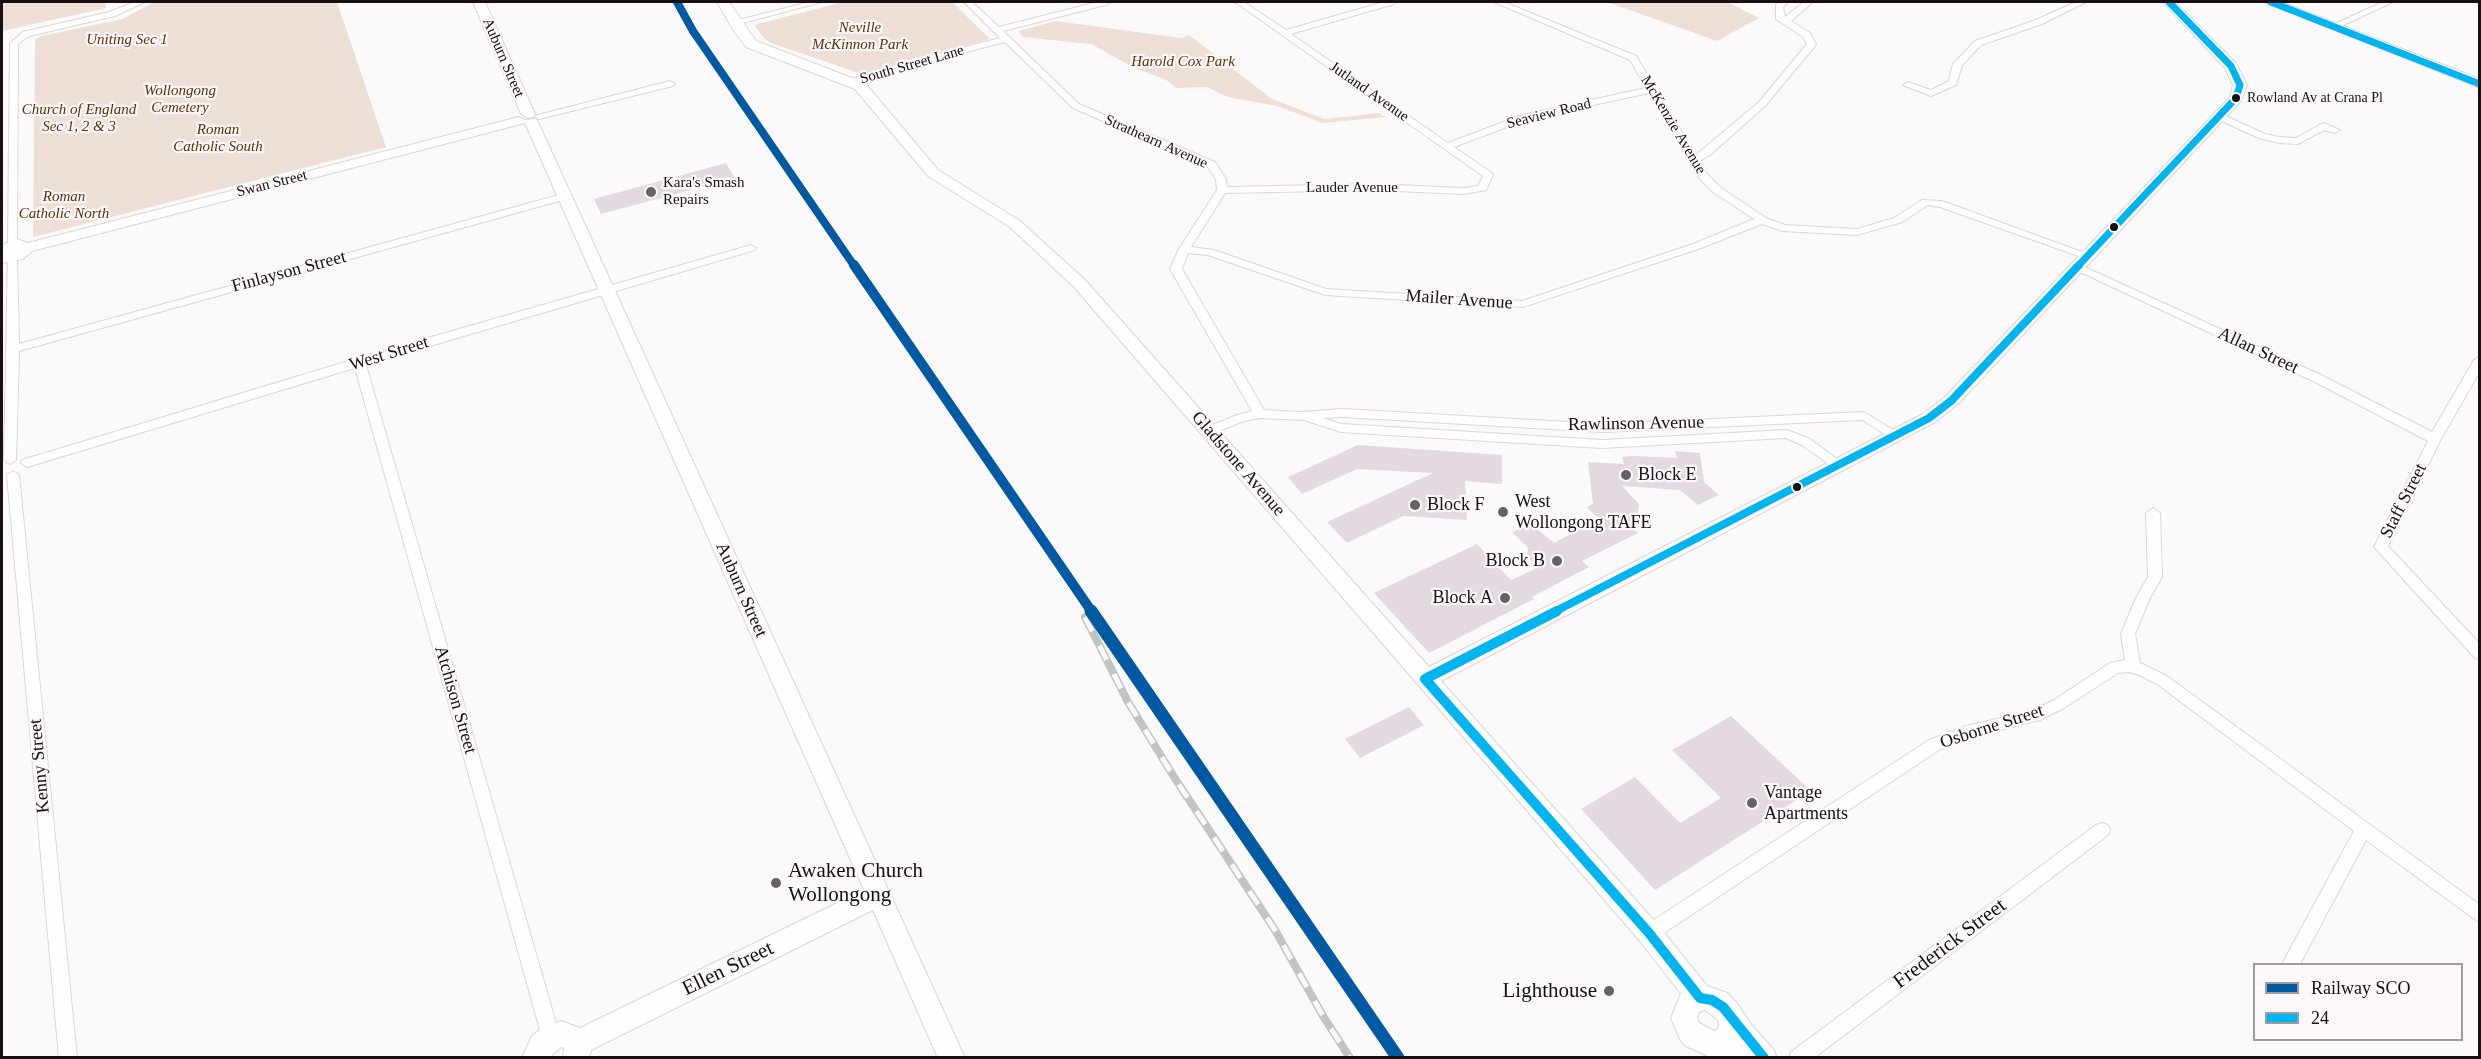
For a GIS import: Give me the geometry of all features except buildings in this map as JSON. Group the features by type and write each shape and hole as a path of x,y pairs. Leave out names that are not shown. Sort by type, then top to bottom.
{"street":[{"name":"Kenny Street","path":"68,1058 6,469 13,349 10,252 14,43 18,39 39,31 112,14 141,2"},
{"name":"Auburn Street","path":"479,2 952,1058"},
{"name":"Gladstone Avenue","path":"723,2 747,41 756,47 853,82 867,93 933,173 1015,224 1080,284 1649,933 1700,998"},
{"path":"735,22 818,2"},
{"name":"Strathearn Avenue","path":"968,2 1076,106 1211,164 1221,179 1222,190 1184,249 1176,269 1260,414"},
{"path":"997,30 1106,2"},
{"name":"Jutland Avenue","path":"1239,2 1488,175 1482,188"},
{"path":"1286,33 1391,2"},
{"name":"McKenzie Avenue","path":"1498,2 1633,58 1703,176 1717,190 1762,220 1783,228 1857,231 1898,220 1926,202 1942,204 2083,262"},
{"path":"1693,161 1706,153 1761,104 1812,44 1807,35 1779,17 1779,6 1784,2"},
{"path":"1786,21 1809,2"},
{"path":"1931,93 1953,83 1958,64 1978,43 2039,22 2082,2"},
{"path":"1425,679 1929,418 1951,401 2236,98 2240,85 2222,56 2169,2"},
{"path":"2271,2 2480,84"},
{"path":"2334,26 2389,2"},
{"name":"South Street Lane","path":"853,82 867,75 1006,39"},
{"name":"Swan Street","path":"10,252 529,118 670,84"},
{"path":"1908,85 1941,99"},
{"name":"Seaview Road","path":"1448,146 1525,117 1653,90"},
{"path":"2220,117 2254,133 2279,140 2302,139 2323,126 2335,130"},
{"name":"Lauder Avenue","path":"1222,190 1373,187 1464,191 1482,188"},
{"name":"Finlayson Street","path":"13,349 566,196"},
{"name":"Mailer Avenue","path":"1184,249 1210,252 1325,292 1523,304 1697,246 1762,220"},
{"name":"West Street","path":"6,469 20,458 27,463 359,362 751,248"},
{"name":"Allan Street","path":"2083,262 2435,439"},
{"name":"Staff Street","path":"2480,360 2435,439 2381,547 2480,654"},
{"name":"Atchison Street","path":"359,362 543,1048"},
{"name":"Rawlinson Avenue","path":"1209,431 1241,418 1260,414 1299,416 1343,413 1603,428 1864,416 1895,435"},
{"name":"Rawlinson Avenue","path":"1299,416 1341,428 1602,444 1787,434 1806,442 1836,465"},
{"path":"2153,513 2155,576 2128,634 2133,668 2143,670 2162,680 2480,915"},
{"name":"Osborne Street","path":"1649,933 1934,745 1966,732 2035,716 2059,704 2115,667 2133,668"},
{"path":"2292,963 2364,829"},
{"name":"Frederick Street","path":"1798,1058 2102,830"},
{"name":"Ellen Street","path":"576,1050 878,895"},
{"path":"1731,1017 1733,1025 1725,1051 1695,1037 1684,1018 1688,1005 1700,998 1718,1002 1731,1017 1764,1058"},
{"path":"543,1048 567,1035 576,1050"}],"green space":[{"path":"2,2 105,2 106,8 2,31"},
{"name":"Wollongong Cemetery","path":"154,2 337,2 386,147 33,237 35,40 41,36 123,19"},
{"name":"Neville McKinnon Park","path":"843,2 952,2 990,39 859,73 771,43 754,25"},
{"path":"1607,2 1727,2 1759,18 1717,41"},
{"name":"Harold Cox Park","path":"1056,21 1181,38 1189,35 1272,99 1324,119 1380,113 1385,117 1323,123 1277,106 1228,97 1207,87 1176,88 1168,81 1133,67 1091,44 1023,37 1018,31"}],"railway":[{"path":"1085,617 1128,702 1174,777 1275,930 1323,1016 1350,1058"}],"rail line":[{"name":"SCO","path":"677,2 693,31 725,78 1398,1058"}],"transit line":[{"name":"24","path":"1764,1058 1723,1007 1712,1000 1700,998 1649,933 1425,679 1929,418 1951,401 2236,98 2240,85 2231,66 2169,2"},
{"name":"24","path":"2271,2 2480,84"}],"place":[{"name":"Rowland Av at Crana Pl","path":"2236,98"},
{"name":"Kara's Smash Repairs","path":"651,192"},
{"name":"Block E","path":"1626,475"},
{"name":"Block F","path":"1415,505"},
{"name":"West Wollongong TAFE","path":"1503,512"},
{"name":"Block B","path":"1557,561"},
{"name":"Block A","path":"1505,598"},
{"name":"Vantage Apartments","path":"1752,803"},
{"name":"Awaken Church Wollongong","path":"776,883"},
{"name":"Lighthouse","path":"1609,991"}],"park label":[{"name":"Uniting Sec 1","path":"127,40"},
{"name":"Church of England Sec 1, 2 & 3","path":"79,118"},
{"name":"Roman Catholic South","path":"218,138"},
{"name":"Roman Catholic North","path":"64,206"}]}
